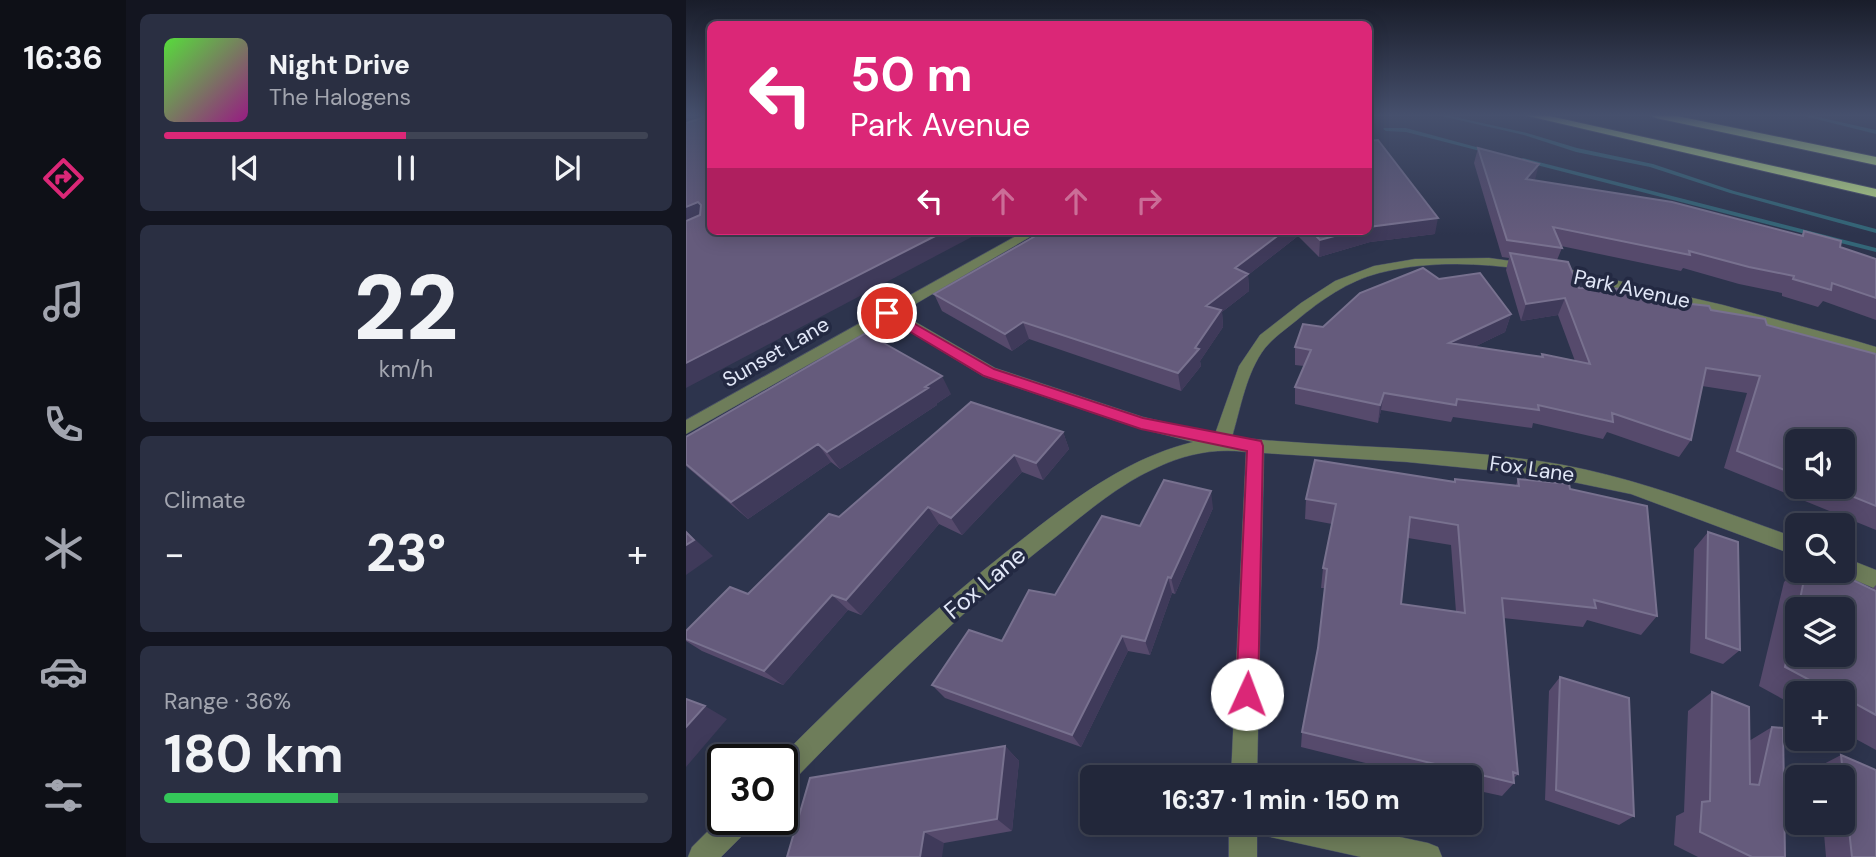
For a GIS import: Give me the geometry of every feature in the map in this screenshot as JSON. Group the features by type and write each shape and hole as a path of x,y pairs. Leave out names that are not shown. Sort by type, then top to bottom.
{"highway":[{"path":"1708,155 1876,196"},
{"path":"1847,155 1876,161"}],"street":[{"name":"Sunset Lane","path":"686,428 1027,235"},
{"name":"Park Avenue","path":"1221,442 1243,370 1261,343 1312,299 1340,283 1359,275 1401,265 1448,262 1528,267 1623,285 1734,312 1876,352"},
{"path":"887,313 989,372 1109,414 1221,442 1255,446 1244,765"},
{"name":"Fox Lane","path":"798,758 850,704 987,578 1077,509 1142,466 1221,442"},
{"name":"Fox Lane","path":"1255,446 1407,455 1539,468 1633,487 1785,543"},
{"path":"1855,571 1876,580"},
{"path":"702,857 723,835"},
{"path":"1242,835 1243,857"},
{"path":"1322,835 1428,857"}],"building":[{"path":"686,155 707,155 707,235 937,235 686,363 686,221 700,215 701,205 698,202 686,207"},
{"path":"1372,155 1390,155 1438,218 1372,226"},
{"path":"1480,155 1505,155 1539,164 1526,179 1672,202 1803,236 1804,231 1841,241 1840,247 1876,259 1876,298 1832,283 1831,290 1793,279 1794,276 1689,251 1690,255 1553,227 1562,248 1507,240"},
{"path":"1037,235 1279,235 1235,268 1248,274 1206,306 1221,310 1195,348 1199,349 1178,373 1023,322 1005,334 934,294"},
{"path":"1315,235 1338,235 1320,240"},
{"path":"1510,253 1568,262 1579,288 1633,289 1637,298 1709,306 1711,310 1765,319 1767,325 1876,354 1876,506 1855,497 1855,429 1785,429 1785,470 1737,451 1760,376 1706,368 1691,440 1612,413 1613,422 1538,405 1539,410 1457,399 1456,405 1384,393 1380,405 1295,387 1311,350 1295,347 1303,324 1323,327 1360,293 1423,268 1439,279 1480,273 1511,314 1449,343 1543,357 1542,354 1590,364 1565,298 1526,304"},
{"path":"866,333 942,376 925,387 928,388 827,452 818,444 731,502 686,464 686,437"},
{"path":"971,402 1063,432 1036,463 1014,455 951,518 928,507 846,600 832,595 764,671 686,639 686,631 730,587 748,594 829,514 839,517"},
{"path":"1315,460 1455,482 1455,479 1519,486 1518,479 1569,484 1570,489 1647,506 1657,616 1594,600 1596,608 1502,598 1518,774 1513,772 1514,783 1482,775 1482,765 1439,765 1302,732 1318,648 1327,569 1323,568 1336,504 1306,499","holes":["1410,517 1458,525 1465,613 1401,604"]},
{"path":"1164,480 1211,491 1171,578 1168,577 1145,641 1122,636 1072,735 932,685 969,630 1002,641 1029,590 1055,595 1102,516 1140,526"},
{"path":"686,532 694,540 686,545"},
{"path":"1708,532 1738,542 1740,650 1706,638"},
{"path":"1855,581 1876,591 1876,715 1855,704 1855,681 1811,681 1785,667 1855,667 1855,597 1800,597 1803,583"},
{"path":"1560,677 1629,698 1634,816 1556,790"},
{"path":"1712,692 1749,707 1750,784 1759,785 1772,727 1783,728 1785,857 1752,857 1700,832 1702,802 1710,801"},
{"path":"686,699 705,706 686,727"},
{"path":"1005,746 997,819 924,832 920,857 787,857 793,835 798,835 798,819 810,778"},
{"path":"1841,755 1876,770 1876,857 1852,857 1850,835 1855,835 1855,765 1842,765"}],"waterway":[{"path":"1601,155 1651,165 1732,192 1876,231"},
{"path":"1523,160 1876,250"}],"route":[{"path":"887,313 989,372 1141,423 1221,442 1255,446 1247,694"}]}
